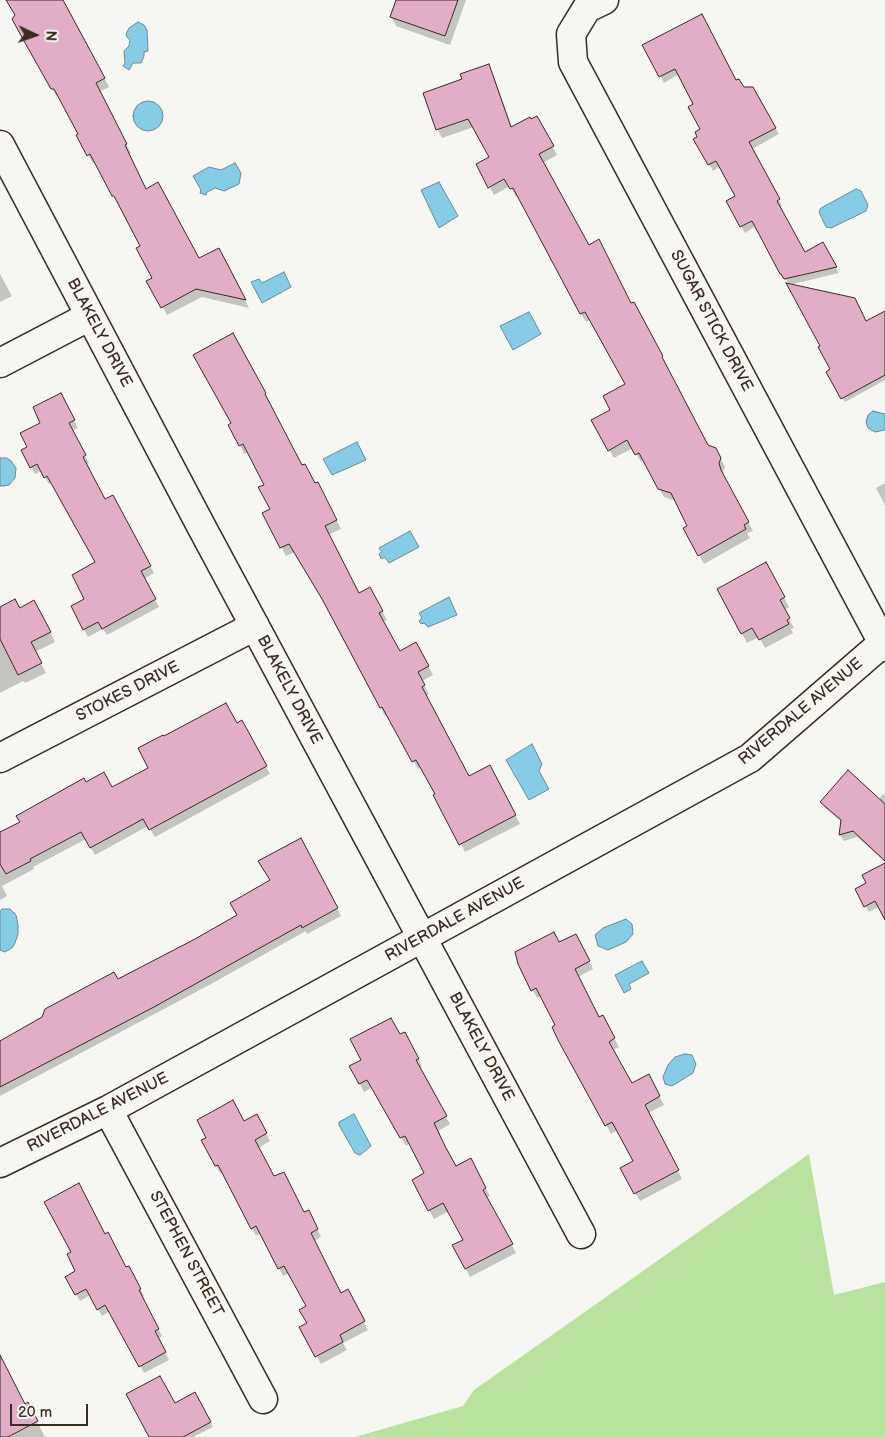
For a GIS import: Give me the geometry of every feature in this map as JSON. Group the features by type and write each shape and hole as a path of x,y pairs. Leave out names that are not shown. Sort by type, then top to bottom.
{"street":[{"name":"SUGAR STICK DRIVE","path":"604,0 587,8 571,34 573,62 884,643"},
{"name":"BLAKELY DRIVE","path":"0,145 255,626 582,1234"},
{"path":"0,363 90,316"},
{"name":"STOKES DRIVE","path":"0,758 255,626"},
{"name":"RIVERDALE AVENUE","path":"0,1163 108,1110 750,758 884,643"},
{"name":"STEPHEN STREET","path":"108,1110 263,1399"}],"green space":[{"path":"809,1154 834,1295 885,1282 885,1437 355,1437 463,1406 474,1390"}],"water":[{"path":"138,22 144,25 147,30 148,51 144,52 141,63 133,63 129,70 123,66 125,63 124,51 129,46 130,40 126,36 129,28"},
{"path":"148,101 154,102 162,110 162,122 154,130 148,131 142,130 134,122 133,116 134,110 142,102"},
{"path":"235,163 241,173 239,184 224,191 215,188 207,192 206,195 200,193 201,190 193,176 209,167 221,170"},
{"path":"439,182 458,216 439,228 421,190"},
{"path":"856,189 861,191 868,205 866,211 831,228 826,227 819,212 821,208"},
{"path":"284,272 291,287 262,303 251,282 259,279 262,283"},
{"path":"529,312 541,334 513,350 500,326"},
{"path":"873,411 885,414 885,430 875,432 868,428 866,422 868,415"},
{"path":"357,442 366,460 332,475 323,459"},
{"path":"0,458 7,458 16,468 15,478 9,485 0,486"},
{"path":"410,531 419,547 389,563 385,557 381,559 379,554 382,552 379,548"},
{"path":"449,597 457,615 428,627 424,623 421,624 419,621 422,618 419,613"},
{"path":"532,744 542,764 539,771 549,789 529,800 506,760"},
{"path":"2,909 10,909 16,915 18,925 15,943 12,948 5,952 0,950 0,911"},
{"path":"626,919 632,924 633,934 626,942 608,950 598,946 595,935 603,928"},
{"path":"642,961 649,973 629,984 631,989 624,993 615,975"},
{"path":"685,1054 692,1055 696,1064 693,1073 672,1086 665,1084 663,1077 668,1065 675,1057"},
{"path":"354,1114 371,1146 360,1155 355,1153 339,1125 339,1122"}],"building":[{"path":"6,0 63,0 105,78 96,83 127,144 125,145 146,189 158,182 199,258 219,248 246,300 196,289 161,308 146,281 152,278 136,248 140,246 90,154 87,156 76,135 78,134 54,89 51,89 12,19 15,15"},
{"path":"396,0 458,0 445,36 390,17"},
{"path":"702,14 736,80 739,79 744,87 753,87 776,128 749,142 780,199 777,201 805,252 823,242 837,267 784,279 752,221 740,227 726,201 735,196 716,161 708,165 693,139 697,137 695,132 700,129 688,107 693,104 675,69 659,77 642,45"},
{"path":"489,64 511,127 530,117 531,119 537,116 554,146 539,154 589,245 599,239 631,303 634,302 663,356 708,445 716,448 721,458 719,463 721,470 749,522 744,525 746,529 698,556 683,528 687,526 671,493 658,489 639,453 635,455 627,440 608,451 591,420 610,410 603,396 625,384 585,312 580,314 513,188 510,189 504,179 488,188 476,164 489,157 468,119 436,130 423,93 462,79 460,74"},
{"path":"786,283 855,298 866,321 885,311 885,375 841,399 826,372 830,369 818,347 820,346"},
{"path":"233,333 302,465 305,464 315,483 318,482 337,520 325,526 359,593 370,587 383,611 379,613 400,651 416,642 429,666 418,672 425,685 422,687 469,776 490,765 516,815 459,845 433,795 435,794 416,760 412,762 382,707 380,708 322,599 289,544 280,548 262,513 270,509 258,487 264,485 243,444 239,446 228,425 231,423 193,355"},
{"path":"61,393 75,420 69,423 86,455 83,457 105,499 113,495 151,566 141,571 156,599 102,629 98,622 83,630 71,606 84,599 72,575 95,562 47,476 44,478 37,464 30,468 21,450 27,447 20,433 40,423 33,407"},
{"path":"766,562 785,597 780,600 790,618 787,620 789,624 759,640 752,628 741,634 717,589"},
{"path":"15,599 20,608 34,600 51,632 31,642 42,663 18,675 0,639 0,607"},
{"path":"226,703 237,723 242,720 267,766 149,830 143,819 90,848 81,832 6,874 0,864 0,832 20,822 16,816 84,778 86,782 104,772 112,787 148,768 138,748"},
{"path":"848,770 885,804 885,861 853,831 839,835 841,820 820,802"},
{"path":"301,838 338,908 302,928 301,925 154,1007 0,1087 0,1041 42,1017 45,1009 114,972 118,979 237,915 230,903 270,880 258,861"},
{"path":"885,863 885,920 875,901 864,907 855,889 866,883 862,875"},
{"path":"554,932 559,942 576,934 590,961 575,969 599,1017 603,1015 615,1038 609,1042 632,1083 649,1074 660,1096 645,1105 679,1170 634,1194 620,1168 633,1161 612,1122 605,1126 558,1040 552,1027 555,1025 536,988 531,991 518,964 515,952"},
{"path":"391,1018 400,1034 405,1032 419,1059 416,1060 447,1116 434,1123 445,1146 456,1166 471,1158 486,1188 483,1190 513,1244 465,1269 452,1245 463,1240 443,1203 428,1211 412,1180 424,1173 405,1136 400,1138 367,1080 359,1084 349,1066 361,1060 350,1039"},
{"path":"233,1100 244,1121 257,1114 267,1133 255,1140 274,1176 284,1172 304,1212 309,1210 318,1229 311,1233 341,1293 348,1289 365,1321 340,1335 343,1342 315,1357 299,1327 307,1323 299,1310 306,1306 284,1266 278,1269 256,1226 251,1229 218,1165 215,1166 201,1140 206,1138 197,1120"},
{"path":"79,1183 105,1234 108,1232 126,1267 129,1266 159,1329 155,1331 166,1352 139,1367 105,1305 97,1310 86,1289 75,1295 65,1277 75,1271 67,1254 71,1252 44,1202"},
{"path":"0,1355 25,1404 28,1402 38,1421 8,1437 0,1437"},
{"path":"160,1376 175,1403 195,1392 211,1422 183,1437 149,1437 126,1394"}]}
